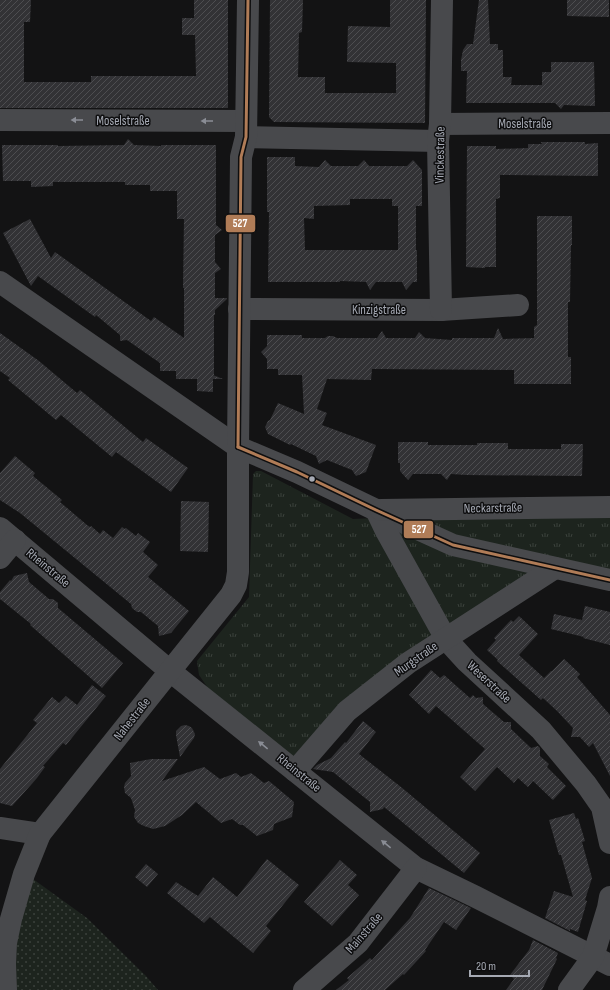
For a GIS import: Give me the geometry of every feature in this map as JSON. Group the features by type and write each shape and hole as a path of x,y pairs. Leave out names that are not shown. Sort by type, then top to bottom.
{"street":[{"name":"Nahestraße","path":"6,990 6,943 10,919 24,874 40,834 232,595 235,589 238,572 241,157 246,129 248,0"},
{"name":"Vinckestraße","path":"441,310 439,132 442,0"},
{"name":"Moselstraße","path":"0,120 246,129 439,132 610,123"},
{"path":"0,282 238,447 297,472 453,545 610,580"},
{"name":"Kinzigstraße","path":"239,309 441,310 518,305"},
{"name":"Neckarstraße","path":"376,510 610,506"},
{"name":"Weserstraße","path":"376,510 386,531 446,639 467,662 541,730 586,784 602,808 610,843"},
{"name":"Rheinstraße","path":"0,558 7,534 170,671 416,868 601,961"},
{"name":"Murgstraße","path":"295,771 347,711 408,664 555,568"},
{"path":"0,828 40,834"},
{"name":"Mainstraße","path":"304,990 358,943 416,868"},
{"path":"569,990 601,961 610,897"}],"green space":[{"path":"256,471 261,471 353,519 610,507 610,580 555,568 408,663 295,771 228,717 199,675 197,661 249,597 253,474"},
{"path":"33,879 87,918 146,976 158,990 15,990 14,954 18,921"}],"building":[{"path":"0,0 31,0 30,22 24,22 24,82 91,82 91,76 196,76 195,35 182,35 182,18 194,18 194,0 228,0 228,108 0,108"},
{"path":"270,0 303,0 302,32 299,33 298,77 325,77 325,93 396,93 396,63 347,62 348,26 390,27 390,0 426,0 425,123 274,122 269,117"},
{"path":"479,0 488,0 490,44 498,44 498,50 503,50 503,77 512,77 511,85 542,85 542,72 551,72 551,62 594,62 595,106 564,105 561,109 555,103 466,103 467,71 461,71 461,60 463,50 467,44 473,44"},
{"path":"567,0 609,0 609,17 567,16"},
{"path":"128,139 134,145 216,145 216,225 222,230 215,235 215,262 221,269 215,273 215,298 227,299 215,310 214,315 213,375 223,379 213,379 213,392 197,391 197,379 176,379 176,371 160,371 160,363 127,340 120,341 120,335 96,315 95,317 38,276 31,286 3,233 30,219 51,258 55,252 151,321 154,317 184,338 184,219 177,219 177,191 150,191 150,185 125,185 125,182 53,182 53,186 31,187 31,181 3,181 2,145 124,145"},
{"path":"541,142 585,142 585,144 598,143 598,176 500,175 500,198 496,199 496,267 466,267 467,146 496,146 496,149 528,148 528,144 542,144"},
{"path":"267,157 295,157 295,166 319,167 325,160 331,166 358,166 364,160 369,166 407,166 413,160 422,170 422,206 416,206 417,282 413,282 406,290 402,282 376,282 370,290 366,282 268,282 269,212 267,212","holes":["350,199 392,199 392,206 398,206 398,250 305,250 304,218 314,219 314,206 350,205"]},
{"path":"537,216 572,216 570,302 568,302 568,357 571,357 571,384 514,384 514,370 372,369 371,380 327,379 317,409 327,413 322,425 376,445 366,472 356,476 352,470 327,460 319,464 316,456 268,434 265,427 278,403 304,414 302,375 278,375 278,369 267,369 267,359 261,352 267,346 267,335 302,335 302,338 325,338 328,336 333,336 337,338 377,338 382,331 386,338 415,338 419,332 425,338 452,340 452,338 494,338 498,328 503,339 534,338 534,327 537,325"},
{"path":"0,333 39,361 77,393 80,390 143,442 146,438 188,468 171,492 116,452 112,457 61,415 56,420 8,380 10,378 0,371"},
{"path":"398,442 428,442 428,445 477,445 477,443 508,443 508,449 561,449 561,444 583,444 582,476 451,474 447,480 441,474 413,474 408,480 400,471 400,463 398,463"},
{"path":"15,456 35,473 33,476 62,500 60,502 100,534 103,530 113,538 122,527 125,529 126,528 136,536 138,533 150,542 143,552 158,565 148,577 189,611 171,633 159,636 158,626 141,612 137,612 132,608 131,604 20,513 0,500 0,473"},
{"path":"181,501 209,502 208,552 180,551"},
{"path":"27,573 29,582 49,599 53,599 58,603 58,608 123,663 102,688 30,625 31,624 0,599 0,592 14,576"},
{"path":"585,606 610,612 610,645 551,629 554,614 582,620"},
{"path":"519,616 538,634 519,655 544,678 564,659 580,674 577,677 610,715 610,776 593,743 589,747 580,737 571,737 573,728 557,711 543,698 541,700 497,661 498,660 487,650 496,640 494,638 511,620 513,622"},
{"path":"431,670 440,678 444,675 470,698 473,695 476,698 483,697 483,704 504,722 511,722 511,729 531,748 538,746 540,748 540,756 549,764 547,767 566,786 553,800 533,781 528,787 518,778 514,783 497,767 475,791 460,777 485,749 436,706 429,714 409,695"},
{"path":"92,685 106,696 66,745 63,743 43,766 45,767 37,778 12,806 0,803 0,769 37,723 33,720 52,697 59,703 66,696 77,705"},
{"path":"363,721 376,732 359,754 480,853 464,873 384,807 383,809 370,812 370,802 333,772 313,769 317,765 331,758 345,742 346,743"},
{"path":"185,725 192,728 195,734 194,738 180,757 176,731 181,726"},
{"path":"151,759 178,759 162,781 204,767 220,779 236,773 241,777 251,773 264,783 269,781 294,802 292,817 274,824 273,830 257,836 243,825 240,825 232,819 221,823 196,802 182,815 165,826 153,829 144,826 138,823 134,817 135,810 131,798 125,793 124,787 125,783 131,776 130,763"},
{"path":"574,813 576,819 578,818 585,841 582,842 592,878 585,900 587,901 578,932 570,929 570,931 545,918 554,891 573,897 549,820"},
{"path":"267,859 299,885 266,926 271,931 253,953 210,917 204,923 167,893 176,882 198,896 213,877 237,897"},
{"path":"340,860 357,875 348,885 359,895 332,926 304,902"},
{"path":"146,864 158,874 147,887 135,877"},
{"path":"429,888 471,908 456,930 444,922 425,950 426,951 404,975 403,974 385,990 336,990 349,980 347,978 370,958 372,960 410,918"},
{"path":"533,940 558,953 557,959 542,990 506,990 514,979 510,975 529,950"}],"transit line":[{"name":"527","path":"238,447 241,157 246,137 248,0"},
{"name":"527","path":"238,447 297,472 453,545 610,580"}]}
